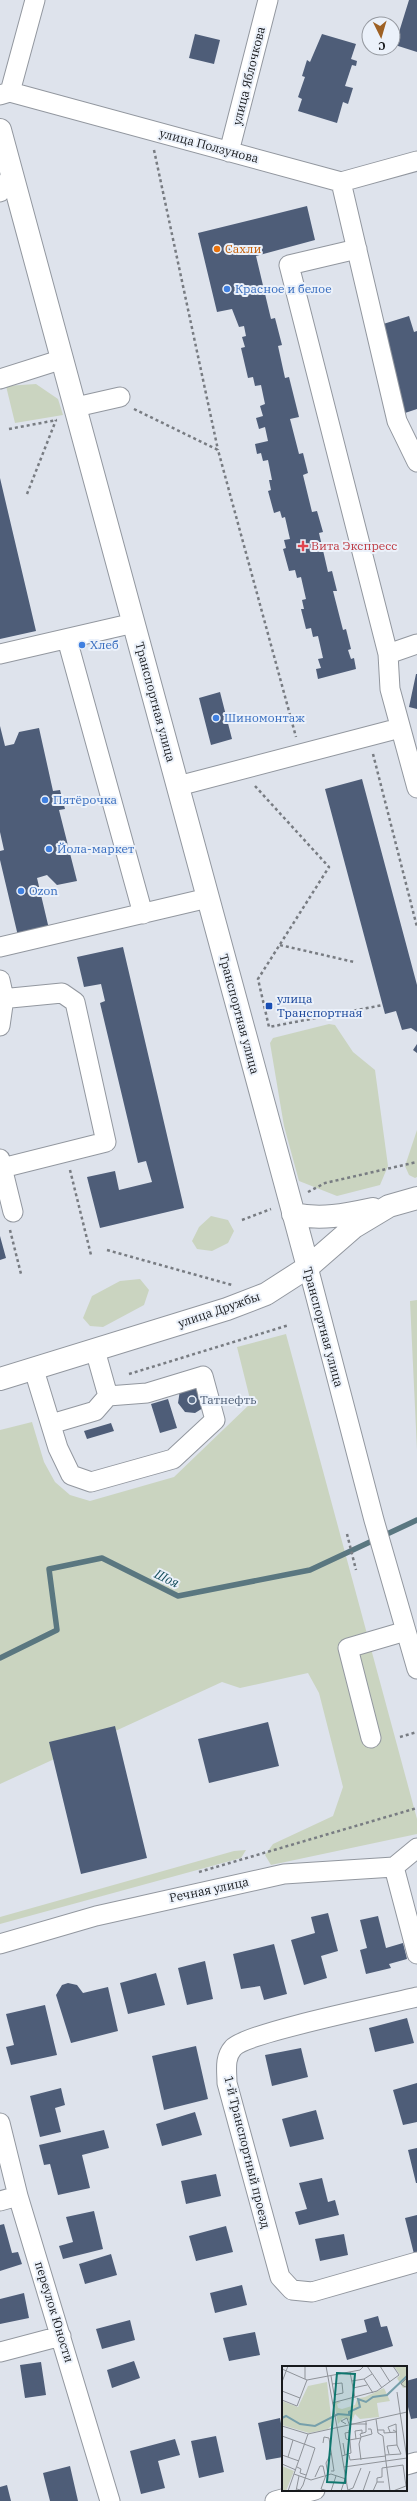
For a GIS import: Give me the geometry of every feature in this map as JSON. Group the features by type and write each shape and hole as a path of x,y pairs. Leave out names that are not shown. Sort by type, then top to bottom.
{"main road":[{"path":"0,130 6,183 63,359"},
{"name":"Транспортная улица","path":"63,359 308,1267"},
{"name":"улица Дружбы","path":"0,1379 34,1370 227,1309 266,1294 308,1267 354,1227 389,1206 417,1198"},
{"path":"292,1208 308,1217 336,1217 389,1206"}],"street":[{"path":"5,94 35,0"},
{"name":"улица Яблочкова","path":"229,152 268,0"},
{"name":"улица Ползунова","path":"5,94 150,130 341,182"},
{"path":"417,162 341,182 397,421 417,462"},
{"path":"356,249 289,265 388,654 390,689 417,788"},
{"path":"0,379 63,359"},
{"path":"77,412 124,402"},
{"path":"0,654 134,623"},
{"path":"67,639 143,914"},
{"path":"388,654 417,644"},
{"path":"178,786 400,728"},
{"path":"0,947 208,898"},
{"path":"0,1026 1,992 62,993 75,1002 106,1142 65,1152 1,1164 13,1212"},
{"name":"Транспортная улица","path":"308,1267 374,1520 417,1669"},
{"path":"51,1424 95,1411 106,1388 95,1350"},
{"path":"34,1370 58,1448 71,1475 91,1482 173,1459 215,1420 203,1376 147,1393 106,1388"},
{"path":"372,1738 348,1648 406,1631"},
{"path":"417,1848 394,1867 417,1954"},
{"name":"Речная улица","path":"0,1944 96,1916 284,1874 394,1867"},
{"name":"1-й Транспортный проезд","path":"417,1997 269,2032 233,2047 226,2063 227,2083 280,2277 292,2290 312,2292 417,2262"},
{"name":"переулок Юности","path":"0,2123 18,2196 110,2501"},
{"path":"0,2201 18,2196"},
{"path":"0,2352 61,2336"},
{"path":"407,2465 417,2462"},
{"path":"275,2501 311,2491"}],"path":[{"path":"150,130 218,450 300,754"},
{"path":"124,402 218,450"},
{"path":"9,429 56,420 77,412"},
{"path":"27,494 56,420"},
{"path":"368,736 417,927"},
{"path":"241,770 329,867 258,980 270,1027 382,1005"},
{"path":"280,945 354,962"},
{"path":"65,1152 91,1255"},
{"path":"242,1220 292,1208 325,1183 417,1162"},
{"path":"13,1212 7,1217 21,1274"},
{"path":"107,1250 236,1286"},
{"path":"106,1388 289,1326"},
{"path":"347,1534 356,1570"},
{"path":"400,1737 417,1732"},
{"path":"197,1872 417,1808"}],"green space":[{"path":"36,384 58,399 63,415 15,423 6,386"},
{"path":"329,1024 335,1025 353,1052 375,1070 388,1166 380,1185 337,1196 299,1181 284,1126 270,1043 273,1038"},
{"path":"417,1130 417,1177 415,1178 409,1175 405,1166"},
{"path":"211,1216 228,1220 234,1231 228,1243 212,1251 197,1249 192,1241 199,1227"},
{"path":"140,1279 149,1290 144,1305 103,1327 90,1326 83,1318 92,1296 120,1281"},
{"path":"417,1300 417,1450 410,1301"},
{"path":"286,1334 417,1819 417,1834 271,1865 265,1855 273,1844 333,1816 343,1787 319,1693 308,1673 240,1688 222,1682 0,1784 0,1430 32,1422 44,1462 55,1482 70,1495 90,1501 174,1477 251,1403 237,1347"},
{"path":"246,1850 241,1858 0,1924 0,1917 234,1851"}],"building":[{"path":"409,0 417,0 417,52 401,47 401,26"},
{"path":"195,34 220,40 214,64 189,58"},
{"path":"322,34 356,44 351,59 357,61 356,66 352,65 345,86 353,88 348,104 343,102 337,123 298,111 302,99 298,97 305,77 302,76 307,60 310,62"},
{"path":"307,206 315,240 256,256 271,319 275,318 282,345 278,346 285,378 289,377 299,417 290,419 299,454 303,453 308,473 303,475 312,512 317,511 323,532 319,533 328,572 332,571 337,591 333,591 343,630 346,629 351,649 348,650 351,659 354,658 356,669 318,679 316,669 321,668 318,659 323,658 318,636 313,637 311,628 306,629 301,609 304,609 302,600 306,599 301,577 297,578 295,570 289,571 283,549 286,548 284,540 290,539 285,517 282,518 280,511 274,513 268,491 271,490 269,480 272,480 268,460 263,461 261,453 257,454 255,444 268,441 265,427 259,429 256,418 263,416 260,406 265,404 261,385 255,386 253,377 248,378 241,348 245,347 242,337 246,336 244,326 239,327 232,309 217,312 198,233"},
{"path":"409,316 414,332 417,331 417,409 405,413 380,325"},
{"path":"0,478 36,631 0,639"},
{"path":"417,674 417,709 409,707"},
{"name":"Шиномонтаж","path":"220,692 232,739 211,745 199,698"},
{"path":"0,726 5,746 14,744 19,732 39,728 53,791 60,790 65,809 59,810 77,881 57,885 47,875 37,878 49,929 18,936 0,860 0,851 4,850 0,832"},
{"path":"362,779 417,985 417,1032 411,1028 402,1030 396,1011 385,1014 325,789"},
{"path":"123,947 184,1208 100,1228 87,1177 115,1171 119,1190 152,1182 146,1161 138,1163 100,1003 105,1001 101,984 84,987 77,957"},
{"path":"417,1044 417,1053 413,1050"},
{"path":"0,1236 6,1258 0,1260"},
{"path":"197,1386 203,1408 195,1413 185,1412 178,1403 180,1390"},
{"path":"168,1399 177,1428 160,1433 151,1404"},
{"path":"111,1423 114,1431 87,1439 84,1431"},
{"path":"268,1722 279,1766 209,1783 198,1739"},
{"path":"115,1726 147,1858 81,1874 49,1742"},
{"path":"328,1913 338,1951 321,1956 327,1978 304,1985 291,1940 315,1933 311,1917"},
{"path":"378,1916 386,1948 403,1943 407,1959 389,1964 391,1968 366,1974 360,1950 367,1948 360,1920"},
{"path":"274,1944 287,1994 264,2000 260,1986 241,1989 233,1954"},
{"path":"205,1961 213,1999 187,2005 178,1968"},
{"path":"156,1973 165,2005 128,2014 120,1983"},
{"path":"68,1983 77,1985 83,1993 108,1987 118,2031 71,2043 56,1995 62,1985"},
{"path":"45,2005 57,2055 11,2065 6,2047 14,2045 6,2014"},
{"path":"407,2018 414,2043 375,2052 369,2028"},
{"path":"196,2046 208,2099 164,2110 152,2056"},
{"path":"301,2048 308,2077 272,2086 265,2055"},
{"path":"417,2083 417,2122 403,2125 393,2090"},
{"path":"61,2088 65,2105 55,2108 61,2132 40,2137 30,2096"},
{"path":"316,2110 324,2139 290,2147 282,2119"},
{"path":"195,2112 202,2135 162,2146 156,2124"},
{"path":"104,2130 109,2148 82,2155 90,2188 58,2195 50,2164 44,2165 39,2145"},
{"path":"417,2148 417,2183 416,2183 408,2150"},
{"path":"216,2174 221,2196 186,2204 181,2181"},
{"path":"322,2178 328,2202 335,2200 339,2215 299,2225 295,2212 307,2209 299,2183"},
{"path":"94,2211 103,2249 63,2259 59,2246 73,2242 66,2217"},
{"path":"417,2215 417,2253 414,2254 405,2218"},
{"path":"4,2224 12,2253 18,2252 22,2264 0,2271 0,2225"},
{"path":"226,2226 233,2252 196,2261 189,2236"},
{"path":"344,2234 348,2255 320,2261 315,2239"},
{"path":"111,2254 117,2275 85,2284 79,2264"},
{"path":"242,2285 247,2305 215,2313 210,2293"},
{"path":"24,2293 29,2318 0,2324 0,2299"},
{"path":"378,2316 381,2327 387,2326 393,2346 347,2360 341,2339 367,2332 364,2320"},
{"path":"130,2320 135,2340 102,2349 96,2329"},
{"path":"255,2332 260,2355 229,2361 223,2338"},
{"path":"134,2361 140,2378 112,2388 107,2370"},
{"path":"41,2362 46,2395 25,2398 20,2365"},
{"path":"417,2378 417,2418 411,2419 407,2403 407,2381"},
{"path":"280,2418 282,2429 282,2457 266,2460 258,2423"},
{"path":"216,2436 224,2472 199,2478 191,2441"},
{"path":"175,2439 180,2455 158,2461 165,2488 141,2494 130,2451"},
{"path":"70,2466 78,2501 50,2501 43,2473"},
{"path":"7,2485 11,2501 0,2501 0,2487"}],"waterway":[{"name":"Шоя","path":"0,1658 57,1630 49,1569 102,1558 178,1596 310,1570 417,1520"}],"place":[{"name":"Сахли","path":"217,249"},
{"name":"Красное и белое","path":"227,289"},
{"name":"Вита Экспресс","path":"303,546"},
{"name":"Хлеб","path":"82,645"},
{"name":"Шиномонтаж","path":"216,718"},
{"name":"Пятёрочка","path":"45,800"},
{"name":"Йола-маркет","path":"49,849"},
{"name":"Ozon","path":"21,891"},
{"name":"улица Транспортная","path":"269,1006"},
{"name":"Татнефть","path":"192,1400"}]}
